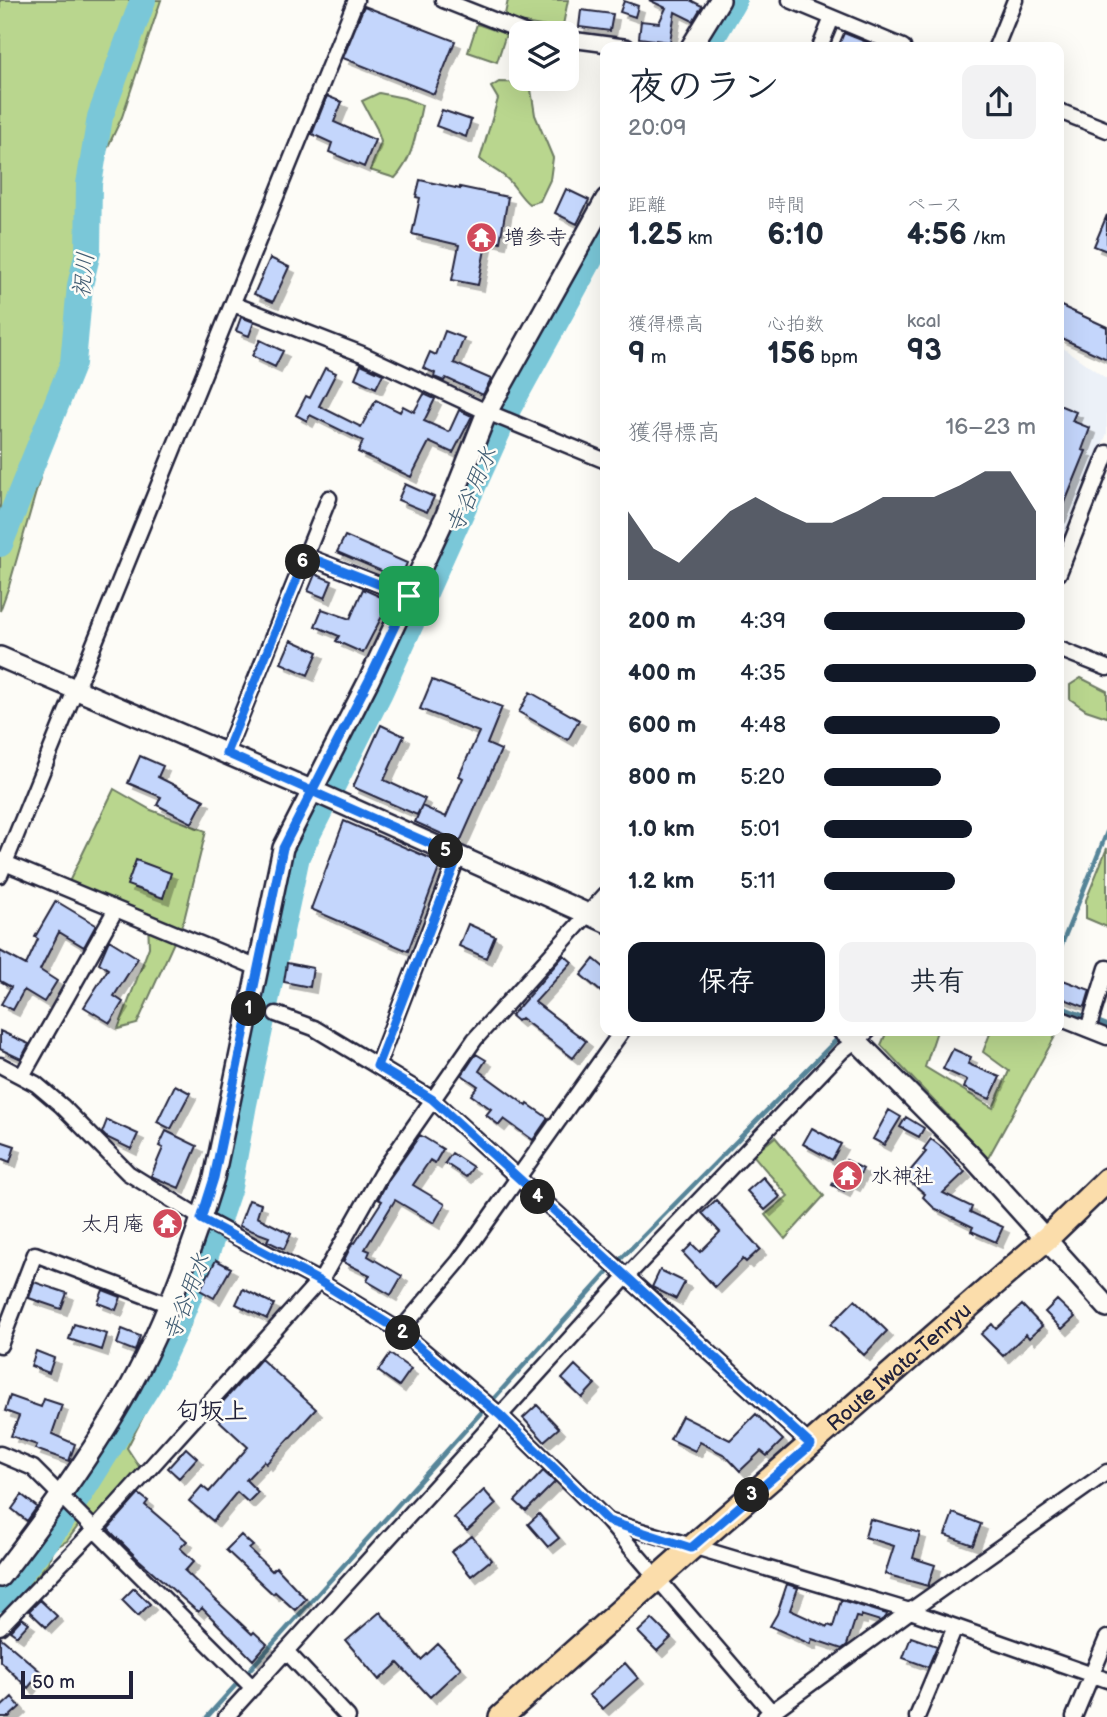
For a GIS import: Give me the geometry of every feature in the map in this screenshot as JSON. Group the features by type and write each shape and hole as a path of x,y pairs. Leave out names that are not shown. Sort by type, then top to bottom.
{"main road":[{"name":"Route Iwata-Tenryu","path":"501,1717 1047,1238 1107,1180"}],"street":[{"path":"258,968 116,909 3,869 356,0"},
{"path":"443,0 509,26"},
{"path":"694,42 720,0"},
{"path":"790,0 891,42"},
{"path":"998,42 1015,0"},
{"path":"822,42 832,18"},
{"path":"579,41 600,43"},
{"path":"1064,113 1107,130"},
{"path":"0,1577 62,1496 124,1399 143,1361 201,1219 214,1178 283,848 409,596 446,516 487,412 600,210"},
{"path":"233,304 362,354 487,412 600,459"},
{"path":"1064,560 1107,453"},
{"path":"226,753 329,498"},
{"path":"306,556 409,596"},
{"path":"1064,651 1107,668"},
{"path":"0,657 311,790 600,919"},
{"path":"377,1066 458,856"},
{"path":"0,1627 96,1529 319,1281 381,1174 475,1039 600,900"},
{"path":"22,1076 116,909"},
{"path":"1088,1029 1107,968"},
{"path":"276,1014 314,1028 432,1099 811,1445"},
{"path":"1064,1020 1107,1037"},
{"path":"400,1331 454,1266 618,1036"},
{"path":"226,1717 626,1277 854,1036"},
{"path":"858,1036 1047,1238 1107,1307"},
{"path":"0,1065 36,1084 62,1106 128,1173 201,1219 319,1281 400,1331 500,1415 608,1521 771,1715 910,1611 1107,1472"},
{"path":"0,1345 35,1254 167,1304"},
{"path":"0,1454 33,1468 253,1688"},
{"path":"608,1521 691,1548 910,1611 1107,1680"},
{"path":"917,1717 955,1627"},
{"path":"1074,1717 1107,1638"},
{"path":"286,1651 348,1717"}],"shaded area":[{"path":"1064,349 1107,379 1107,433 1064,545"}],"green space":[{"path":"0,0 161,0 122,117 97,170 84,171 89,184 73,363 0,611"},
{"path":"508,0 568,0 564,21 504,19"},
{"path":"477,24 506,34 497,62 468,52"},
{"path":"499,82 509,82 509,91 531,91 535,115 553,158 550,180 540,201 529,204 508,180 480,159 498,99 491,87"},
{"path":"379,93 422,105 410,153 395,178 370,170 381,142 362,101"},
{"path":"1081,678 1107,691 1107,717 1086,710 1070,699 1070,685"},
{"path":"114,789 151,810 206,831 184,920 137,1024 118,1029 149,947 148,922 66,888"},
{"path":"1107,848 1107,927 1086,918 1086,900"},
{"path":"885,1036 935,1036 925,1067 993,1108 1009,1071 983,1052 989,1036 1055,1036 988,1158 881,1045"},
{"path":"775,1137 824,1196 785,1239 765,1215 788,1196 753,1155"},
{"path":"172,1319 190,1325 127,1448 142,1471 93,1526 81,1522 67,1541 53,1549 48,1563 31,1583 17,1590 0,1607 0,1593 62,1506"}],"building":[{"path":"649,0 690,0 702,6 693,21 675,12 670,42 639,38 641,21 659,23 666,8"},
{"path":"624,1 638,6 635,17 620,12"},
{"path":"364,6 455,41 434,94 343,58"},
{"path":"581,10 613,14 610,31 579,27"},
{"path":"844,33 866,42 840,42"},
{"path":"327,96 342,102 334,122 375,140 364,167 329,152 332,143 312,134"},
{"path":"442,110 471,120 466,137 436,126"},
{"name":"増参寺","path":"420,180 508,197 500,242 487,239 478,285 452,280 459,245 412,234 420,198 416,197"},
{"path":"566,189 589,200 577,224 555,213"},
{"path":"1107,215 1107,251 1094,246"},
{"path":"270,258 289,267 273,302 254,294"},
{"path":"1064,307 1107,327 1107,359 1064,339"},
{"path":"241,317 254,322 249,336 236,331"},
{"path":"445,331 464,338 454,363 491,379 483,395 446,378 444,381 434,377 435,373 423,368 430,352 436,355"},
{"path":"260,340 283,351 275,367 252,356"},
{"path":"361,364 383,374 376,388 355,378"},
{"path":"325,368 336,373 319,406 361,427 376,400 400,412 403,406 414,412 424,394 435,399 424,421 449,432 459,410 472,416 453,453 429,442 411,477 358,452 363,441 310,415 307,421 296,415 306,396 310,398"},
{"path":"1064,407 1076,412 1072,421 1090,428 1082,450 1086,451 1064,505"},
{"path":"405,484 434,497 427,512 398,500"},
{"path":"345,536 407,563 400,579 337,552"},
{"path":"315,574 332,581 325,598 308,591"},
{"path":"363,589 390,601 363,653 336,641 339,636 315,626 322,609 350,619"},
{"path":"291,640 318,652 308,675 281,663"},
{"path":"432,680 502,707 487,744 501,750 460,842 415,822 422,806 446,817 463,778 459,776 479,732 420,709"},
{"path":"530,692 579,720 568,740 519,712"},
{"path":"381,725 404,736 384,780 425,799 417,815 353,787"},
{"path":"140,756 163,766 158,777 204,800 192,823 157,805 161,797 128,783"},
{"path":"344,821 441,863 408,951 311,909"},
{"path":"136,860 171,873 163,898 127,885"},
{"path":"56,901 96,925 84,947 59,932 40,970 57,981 44,1002 24,990 13,1010 1,1004 11,987 0,981 0,951 26,965 38,939 35,937"},
{"path":"468,924 495,936 486,958 459,946"},
{"path":"109,940 138,958 114,996 123,1002 110,1023 84,1007 108,969 99,963"},
{"path":"564,955 572,962 535,1002 586,1041 573,1058 521,1018 517,1021 511,1016"},
{"path":"594,959 600,964 600,991 581,975"},
{"path":"287,963 313,968 310,987 284,982"},
{"path":"1064,980 1090,990 1085,1007 1064,999"},
{"path":"0,1031 29,1044 21,1059 0,1049"},
{"path":"953,1049 971,1057 968,1064 1000,1077 990,1099 964,1088 967,1080 943,1069"},
{"path":"476,1054 486,1060 479,1071 548,1118 533,1140 504,1119 499,1125 486,1115 491,1109 471,1095 478,1086 462,1075"},
{"path":"175,1085 190,1093 171,1129 157,1122"},
{"path":"889,1110 901,1117 884,1145 873,1139"},
{"path":"906,1117 924,1128 919,1137 900,1127"},
{"path":"107,1120 138,1134 131,1149 102,1133"},
{"path":"812,1128 841,1144 832,1160 803,1144"},
{"path":"166,1131 197,1146 179,1188 151,1176 163,1148 159,1146"},
{"path":"420,1135 443,1149 435,1163 430,1160 413,1185 445,1204 434,1223 395,1200 365,1249 370,1251 368,1256 402,1276 391,1295 367,1281 370,1275 343,1262 353,1242 355,1243 382,1201 378,1199 389,1179"},
{"path":"931,1139 965,1172 943,1193 972,1207 970,1212 1003,1227 996,1242 971,1231 973,1227 934,1208 923,1197 925,1194 905,1177 926,1152 923,1150"},
{"path":"0,1141 15,1146 10,1162 0,1158"},
{"path":"452,1153 473,1167 466,1177 445,1163"},
{"name":"水神社","path":"846,1160 863,1169 854,1185 848,1182 844,1191 832,1185"},
{"path":"763,1177 780,1197 765,1210 747,1191"},
{"path":"249,1200 261,1204 257,1217 291,1234 284,1249 267,1241 269,1237 239,1226"},
{"path":"716,1200 760,1249 746,1262 743,1259 715,1287 683,1253 692,1244 700,1252 720,1232 702,1213"},
{"name":"太月庵","path":"163,1216 176,1223 171,1232 158,1226"},
{"path":"216,1260 231,1268 214,1298 200,1290"},
{"path":"660,1270 685,1282 676,1299 652,1287"},
{"path":"34,1282 67,1293 61,1309 29,1298"},
{"path":"243,1289 274,1304 267,1319 236,1304"},
{"path":"103,1290 121,1297 116,1310 98,1303"},
{"path":"855,1300 887,1331 864,1355 831,1324"},
{"path":"1057,1300 1075,1317 1062,1329 1045,1312"},
{"path":"1022,1305 1042,1326 1029,1338 1026,1334 1003,1356 981,1334 992,1324 996,1329"},
{"path":"74,1324 107,1334 102,1350 69,1339"},
{"path":"122,1329 140,1336 135,1351 117,1344"},
{"path":"36,1351 54,1358 49,1373 31,1366"},
{"path":"390,1354 411,1369 399,1386 378,1371"},
{"path":"261,1359 316,1409 266,1464 264,1461 246,1480 258,1492 248,1502 237,1492 213,1521 189,1501 202,1486 209,1492 248,1447 212,1414"},
{"path":"575,1365 595,1384 582,1398 562,1379"},
{"path":"10,1396 41,1407 44,1399 62,1405 52,1434 75,1444 69,1461 35,1449 37,1445 11,1436 19,1416 5,1411"},
{"path":"537,1405 559,1428 544,1441 523,1418"},
{"path":"756,1414 783,1440 767,1456 761,1451 740,1471 725,1455 700,1442 695,1451 670,1439 682,1416 730,1440"},
{"path":"186,1448 197,1458 179,1478 168,1468"},
{"path":"543,1471 555,1482 526,1511 515,1501"},
{"path":"484,1490 496,1504 467,1531 454,1518"},
{"path":"139,1494 148,1501 145,1505 187,1541 180,1548 194,1561 185,1571 252,1634 254,1632 267,1644 253,1660 202,1608 198,1612 108,1529"},
{"path":"22,1495 37,1507 27,1521 12,1509"},
{"path":"953,1513 981,1524 973,1545 945,1535"},
{"path":"539,1514 559,1538 548,1547 528,1524"},
{"path":"870,1519 920,1533 913,1558 935,1565 928,1586 885,1574 894,1546 865,1537"},
{"path":"241,1535 253,1546 249,1549 272,1571 276,1567 306,1599 295,1610 275,1592 273,1594 226,1550"},
{"path":"472,1536 491,1560 471,1576 451,1552"},
{"path":"787,1584 798,1588 790,1610 827,1627 833,1627 841,1600 887,1614 880,1621 861,1615 861,1618 856,1617 847,1645 842,1649 812,1639 810,1644 770,1626"},
{"path":"134,1588 150,1604 138,1616 122,1600"},
{"path":"40,1600 57,1616 46,1627 29,1611"},
{"path":"380,1612 421,1660 438,1644 461,1668 430,1697 398,1663 379,1680 346,1641"},
{"path":"22,1618 29,1623 17,1636 10,1631"},
{"path":"652,1619 671,1638 657,1651 638,1632"},
{"path":"0,1637 41,1672 28,1688 0,1661"},
{"path":"911,1637 937,1646 928,1667 903,1658"},
{"path":"625,1663 638,1678 603,1709 589,1695"},
{"path":"12,1697 20,1707 9,1717 0,1717 0,1708"}],"waterway":[{"name":"祝川","path":"0,544 73,363 80,285 88,252 89,184 100,117 143,0"},
{"name":"寺谷用水","path":"710,42 734,0"},
{"name":"寺谷用水","path":"0,1599 82,1491 151,1381 174,1332 206,1255 229,1187 297,856 380,692 509,407 600,241"},
{"path":"1064,939 1107,832"},
{"path":"1064,1008 1107,1025"},
{"path":"207,1717 606,1274 840,1036"}],"place":[{"name":"増参寺","path":"481,237"},
{"name":"水神社","path":"848,1176"},
{"name":"太月庵","path":"167,1224"}],"district":[{"name":"匂坂上","path":"212,1411"}],"route":[{"path":"409,596 306,556 226,753 311,790 458,856 377,1066 432,1099 811,1445 691,1548 608,1521 500,1415 400,1331 319,1281 201,1219 214,1178 283,848 311,790 369,680 409,596"}]}
